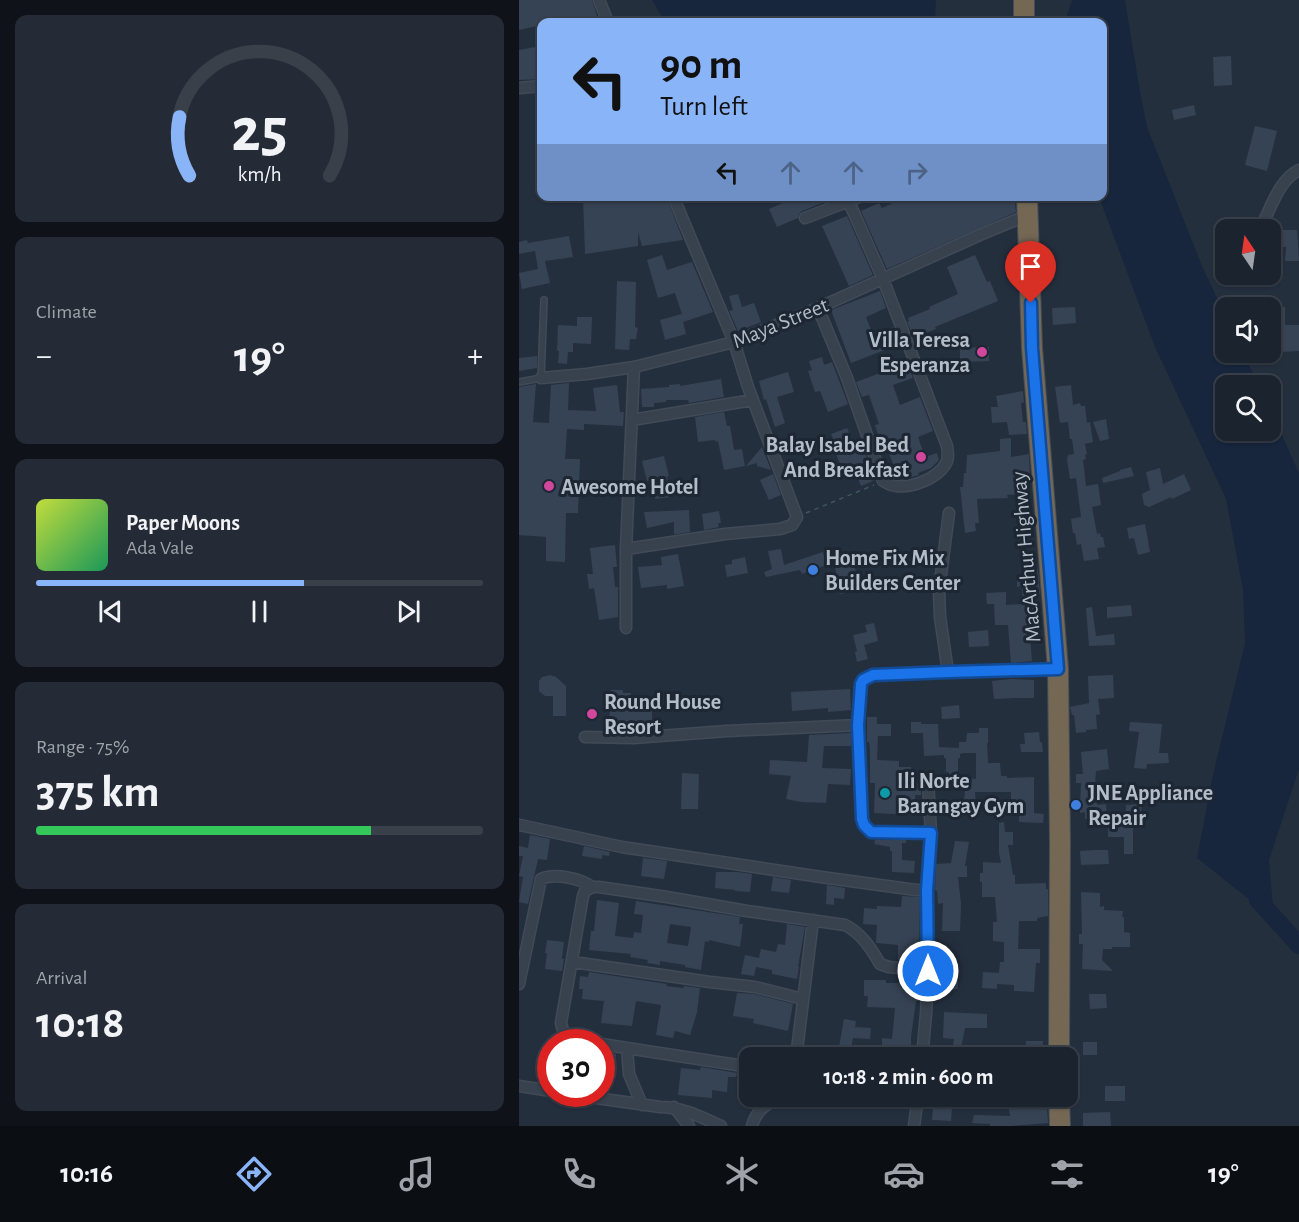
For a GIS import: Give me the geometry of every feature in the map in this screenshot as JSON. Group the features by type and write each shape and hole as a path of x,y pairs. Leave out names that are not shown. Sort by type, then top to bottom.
{"highway":[{"path":"1024,0 1024,18"},
{"name":"MacArthur Highway","path":"1028,206 1032,348 1058,669 1059,1047"},
{"path":"1059,1107 1060,1126"}],"street":[{"path":"600,0 606,18"},
{"path":"519,88 537,86"},
{"path":"1265,219 1285,182 1299,170"},
{"path":"626,549 725,534 780,529 792,525 797,517 734,342 675,201"},
{"path":"805,218 849,202 883,279 947,446 946,465 931,477 912,485 895,486 883,481 847,378 817,308"},
{"name":"Maya Street","path":"541,378 634,367 734,342 817,308 982,234 1028,206"},
{"path":"626,628 626,549 634,367"},
{"path":"632,420 753,400"},
{"path":"948,672 940,617 939,590 949,513"},
{"path":"931,833 871,832 864,825 858,725 863,680 873,675 1058,669"},
{"path":"585,737 633,738 858,725"},
{"path":"923,1047 928,971 927,890 931,833 928,782"},
{"path":"520,825 633,848 821,877 927,890"},
{"path":"519,984 541,879 548,876 578,879 592,887"},
{"path":"562,1029 561,1023 583,896 585,891 592,887 845,925 856,931 870,947 880,964 928,971"},
{"path":"797,1047 813,920"},
{"path":"573,962 755,987 803,999"},
{"path":"615,1046 739,1065"},
{"path":"627,1048 629,1074 642,1105"},
{"path":"519,1080 519,1086 537,1089"},
{"path":"615,1101 674,1107 721,1126"},
{"path":"674,1107 689,1126"},
{"path":"752,1126 758,1111 764,1107"},
{"path":"914,1126 917,1107"}],"lane":[{"path":"541,378 544,300"},
{"name":"Maya Street","path":"519,382 541,378"}],"path":[{"path":"797,517 883,481"}],"water":[{"path":"652,0 936,0 935,18 663,18"},
{"path":"1072,0 1125,0 1147,127 1217,297 1215,363 1248,363 1254,375 1215,375 1215,441 1281,441 1281,433 1299,473 1299,769 1269,860 1274,919 1197,858 1212,779 1245,643 1243,590 1226,499 1155,347 1100,201 1107,201 1107,18 1066,18"}],"building":[{"path":"519,0 592,0 598,18 537,18 537,26 519,30"},
{"path":"537,47 537,79 519,80 519,50"},
{"path":"1231,56 1232,85 1214,86 1213,57"},
{"path":"1194,105 1196,115 1174,120 1172,110"},
{"path":"1255,126 1277,131 1267,171 1245,165"},
{"path":"583,201 668,201 683,240 642,246 638,232 638,246 585,254"},
{"path":"787,201 827,201 802,211 798,218 777,227 769,209"},
{"path":"897,201 1015,201 1016,212 887,269 861,211 879,203 882,208"},
{"path":"847,216 873,275 849,286 822,226"},
{"path":"1281,230 1297,230 1299,261 1285,261 1286,247 1281,247"},
{"path":"569,236 573,257 545,261 550,283 522,289 519,273 538,269 535,251 519,254 519,242 527,240 528,243"},
{"path":"662,255 667,270 692,262 713,312 683,322 686,334 665,340 660,320 682,314 675,293 658,298 647,260"},
{"path":"975,255 998,301 914,338 907,322 908,318 958,294 947,267"},
{"path":"617,281 636,282 635,327 638,328 636,339 630,339 629,350 615,349"},
{"path":"880,291 886,308 866,317 873,335 893,327 900,344 851,363 831,310"},
{"path":"738,294 742,307 754,303 761,322 738,331 729,311 733,310 729,296"},
{"path":"1075,307 1076,323 1053,325 1052,308"},
{"path":"1281,307 1285,307 1285,325 1299,325 1299,351 1281,352"},
{"path":"577,317 592,317 591,344 573,343 573,352 568,352 567,364 558,363 558,325 577,326"},
{"path":"989,347 989,361 960,362 960,348"},
{"path":"537,356 537,368 519,371 519,358"},
{"path":"822,357 824,365 832,362 848,404 828,412 820,391 815,392 808,371 812,370 809,361"},
{"path":"907,363 913,378 893,385 900,405 920,397 933,431 918,437 925,457 937,453 939,460 931,468 918,473 919,475 904,479 902,475 893,478 890,468 894,466 886,446 883,447 879,437 875,425 879,424 869,395 862,397 856,382"},
{"path":"788,372 794,392 777,397 785,423 775,427 759,381"},
{"path":"721,379 724,397 689,403 688,400 666,400 666,402 654,403 654,407 642,407 641,389 680,384 680,386"},
{"name":"Awesome Hotel","path":"569,383 568,410 596,411 593,388 617,385 620,412 624,412 623,426 584,424 584,430 567,429 565,459 580,459 578,513 566,513 565,562 546,561 546,537 519,535 519,387 536,384 533,422 549,423 551,385"},
{"path":"1071,385 1073,405 1080,403 1081,406 1085,406 1087,423 1090,422 1093,442 1085,444 1087,454 1086,459 1083,460 1086,486 1098,484 1101,505 1092,507 1097,534 1100,533 1103,537 1105,547 1097,548 1099,559 1084,561 1081,544 1077,545 1075,533 1073,533 1071,519 1081,517 1076,478 1070,479 1067,459 1068,455 1074,454 1072,439 1070,439 1068,422 1060,423 1055,387"},
{"path":"1023,391 1024,402 1021,403 1027,434 1009,435 1007,422 992,423 991,407 998,407 996,396"},
{"path":"724,412 727,426 730,426 734,450 742,449 745,466 724,470 718,441 698,442 695,417"},
{"path":"1106,419 1109,439 1100,441 1093,422"},
{"path":"847,428 854,444 861,441 875,480 861,486 852,463 842,468 835,452 838,451 831,434"},
{"path":"1011,438 1011,457 1029,454 1028,493 1007,495 1008,498 977,499 979,523 975,523 976,531 965,533 960,487 963,487 967,455 1000,451 1000,439"},
{"path":"762,447 771,470 757,466 757,463 746,466"},
{"path":"664,456 671,497 655,499 652,480 647,481 642,461"},
{"path":"1131,467 1134,476 1103,483 1102,478"},
{"path":"1160,468 1163,484 1184,474 1191,490 1149,507 1144,505 1142,494 1150,490 1146,472"},
{"path":"773,474 781,495 769,500 760,480"},
{"path":"689,510 690,532 674,534 674,522 647,528 644,512"},
{"path":"719,511 721,523 718,523 719,527 704,530 702,514"},
{"path":"1145,524 1150,552 1138,555 1134,538 1129,539 1127,528"},
{"path":"615,545 617,567 613,567 615,587 618,587 618,617 599,620 594,588 589,589 587,574 593,574 590,548"},
{"path":"781,549 784,565 823,552 827,565 802,574 800,570 766,577 764,572 772,569 768,551"},
{"path":"678,554 684,586 667,589 667,585 641,588 638,567 662,565 661,557"},
{"path":"745,557 748,573 727,577 725,565 732,564 732,560"},
{"path":"854,564 860,589 840,594 835,568"},
{"path":"1025,569 1038,569 1040,595 1033,595 1034,622 1029,623 1032,661 1011,663 1008,625 995,625 994,604 987,604 986,593 1006,592 1006,605 1023,604 1022,586 1017,587 1017,575 1025,575"},
{"path":"1131,605 1132,616 1107,618 1107,607"},
{"path":"1092,607 1096,636 1114,634 1115,645 1089,646 1086,608"},
{"path":"874,623 878,641 864,645 868,659 857,662 853,635 867,632 865,625"},
{"path":"988,630 989,646 969,647 968,632"},
{"path":"550,675 566,686 566,716 553,716 553,696 545,696 539,691 539,681 542,677"},
{"path":"1113,675 1114,698 1098,699 1100,714 1096,715 1097,729 1076,733 1074,715 1070,707 1089,703 1088,676"},
{"path":"1034,680 1034,698 994,699 992,681"},
{"path":"850,689 851,710 828,712 828,708 792,711 791,692"},
{"path":"611,690 631,693 630,700 652,700 652,721 629,722 629,725 609,724"},
{"path":"959,705 960,718 942,719 941,707"},
{"path":"867,717 877,717 877,724 891,724 891,736 878,736 877,760 899,761 899,767 911,767 911,784 921,784 921,795 915,795 916,815 874,813 875,783 870,783"},
{"path":"911,722 938,724 939,747 959,748 959,742 966,742 967,733 979,733 979,728 988,728 988,763 1000,763 1001,776 1007,776 1007,778 1034,777 1034,813 1044,814 1043,823 1019,822 1018,804 1011,804 1011,792 975,792 976,812 972,812 972,816 961,816 965,788 953,788 953,785 948,784 949,772 946,772 944,755 924,756 923,733 911,733","holes":["976,753 976,779 958,777 960,754"]},
{"path":"1130,722 1162,724 1159,753 1168,753 1169,763 1147,764 1146,769 1134,768 1139,732 1129,731"},
{"path":"1039,732 1043,752 1021,752 1020,744 1025,744 1024,733"},
{"path":"851,733 851,746 824,746 822,768 851,769 850,785 828,784 826,803 786,799 791,776 769,774 770,760 807,762 809,735"},
{"path":"1107,749 1109,769 1096,771 1095,786 1098,786 1097,805 1106,804 1107,818 1085,819 1085,812 1080,813 1081,783 1076,783 1076,774 1083,774 1081,752"},
{"path":"682,773 699,774 698,809 681,809"},
{"path":"1141,804 1145,825 1133,826 1133,854 1124,854 1124,837 1108,837 1108,819 1126,819 1126,805"},
{"path":"1004,822 1005,832 1013,832 1013,845 1008,845 1015,884 1046,883 1046,889 1048,889 1048,916 1037,918 1037,921 1019,921 1018,949 1040,949 1040,963 1036,963 1034,992 1014,991 1014,985 997,984 997,989 982,988 983,972 999,973 1000,962 1004,962 1004,942 993,941 993,922 997,922 995,897 982,897 980,873 983,873 983,862 1001,863 999,823"},
{"path":"530,835 550,839 547,860 538,859 528,904 519,902 523,877 519,876 523,856 519,856 519,846 528,848"},
{"path":"875,840 906,840 906,843 902,843 902,860 915,861 914,873 892,872 890,847 874,844"},
{"path":"955,841 969,842 965,866 967,866 967,877 958,877 961,904 960,931 942,931 943,903 938,904 935,890 936,864 951,863"},
{"path":"584,846 610,852 609,856 602,855 602,859 582,856"},
{"path":"1108,850 1109,864 1081,865 1080,851"},
{"path":"643,858 667,861 664,879 641,876"},
{"path":"716,872 752,874 750,892 715,888"},
{"path":"773,877 791,880 789,893 771,891"},
{"path":"827,885 845,888 844,899 834,898 834,905 826,904"},
{"path":"1081,892 1100,893 1100,907 1104,906 1104,910 1123,911 1124,932 1130,933 1130,947 1103,949 1102,960 1113,971 1082,969 1083,944 1079,944 1079,934 1082,934"},
{"path":"902,896 920,897 919,962 898,960 898,945 876,943 877,925 863,924 864,908 901,907"},
{"path":"597,900 619,903 615,936 633,938 634,932 641,933 643,915 634,914 636,901 740,917 739,924 743,924 740,947 705,941 701,970 660,961 660,965 647,963 648,960 630,957 631,954 589,950 591,931 594,931","holes":["670,924 691,927 688,946 667,943"]},
{"path":"787,924 805,927 797,979 772,974 772,970 756,967 754,976 741,974 745,955 759,958 761,949 776,952 778,944 785,945"},
{"path":"547,940 564,942 562,971 545,969"},
{"path":"589,972 667,984 666,986 700,988 697,1012 690,1035 675,1031 673,1038 656,1035 661,1005 636,1001 632,1026 601,1023 604,1001 582,999 583,989 579,989 580,976 588,977"},
{"path":"958,973 958,989 944,990 944,974"},
{"path":"902,976 920,978 919,1001 916,1001 911,1047 882,1047 882,1038 892,1039 895,1008 867,1007 868,996 864,996 864,980 902,983"},
{"path":"737,993 754,994 793,1004 788,1031 753,1023 754,1019 733,1016"},
{"path":"1089,994 1106,994 1107,1008 1090,1009"},
{"path":"944,1012 987,1014 987,1028 965,1028 961,1047 953,1047 954,1039 943,1038"},
{"path":"844,1019 856,1021 855,1027 871,1028 870,1039 853,1038 851,1047 839,1047"},
{"path":"1026,1041 1043,1041 1043,1047 1026,1047"},
{"path":"1083,1042 1097,1042 1097,1055 1083,1055"},
{"path":"701,1067 737,1073 736,1077 728,1077 727,1092 712,1090 712,1098 678,1095 681,1068 700,1070"},
{"path":"1105,1086 1125,1086 1125,1101 1105,1101"},
{"path":"933,1107 952,1108 951,1121 932,1120"},
{"path":"1047,1107 1048,1123 990,1126 990,1124 972,1123 974,1115 1010,1116 1009,1109"},
{"path":"1110,1112 1111,1126 1083,1126 1083,1113"}],"waterway":[{"path":"1258,900 1299,945"}],"place":[{"name":"Villa Teresa Esperanza","path":"982,352"},
{"name":"Balay Isabel Bed And Breakfast","path":"921,457"},
{"name":"Awesome Hotel","path":"549,486"},
{"name":"Home Fix Mix Builders Center","path":"813,570"},
{"name":"Round House Resort","path":"592,714"},
{"name":"Ili Norte Barangay Gym","path":"885,793"},
{"name":"JNE Appliance Repair","path":"1076,805"}],"route":[{"path":"928,971 927,890 931,833 871,832 864,825 858,725 861,684 863,680 873,675 1058,669 1032,348 1031,303"}]}
